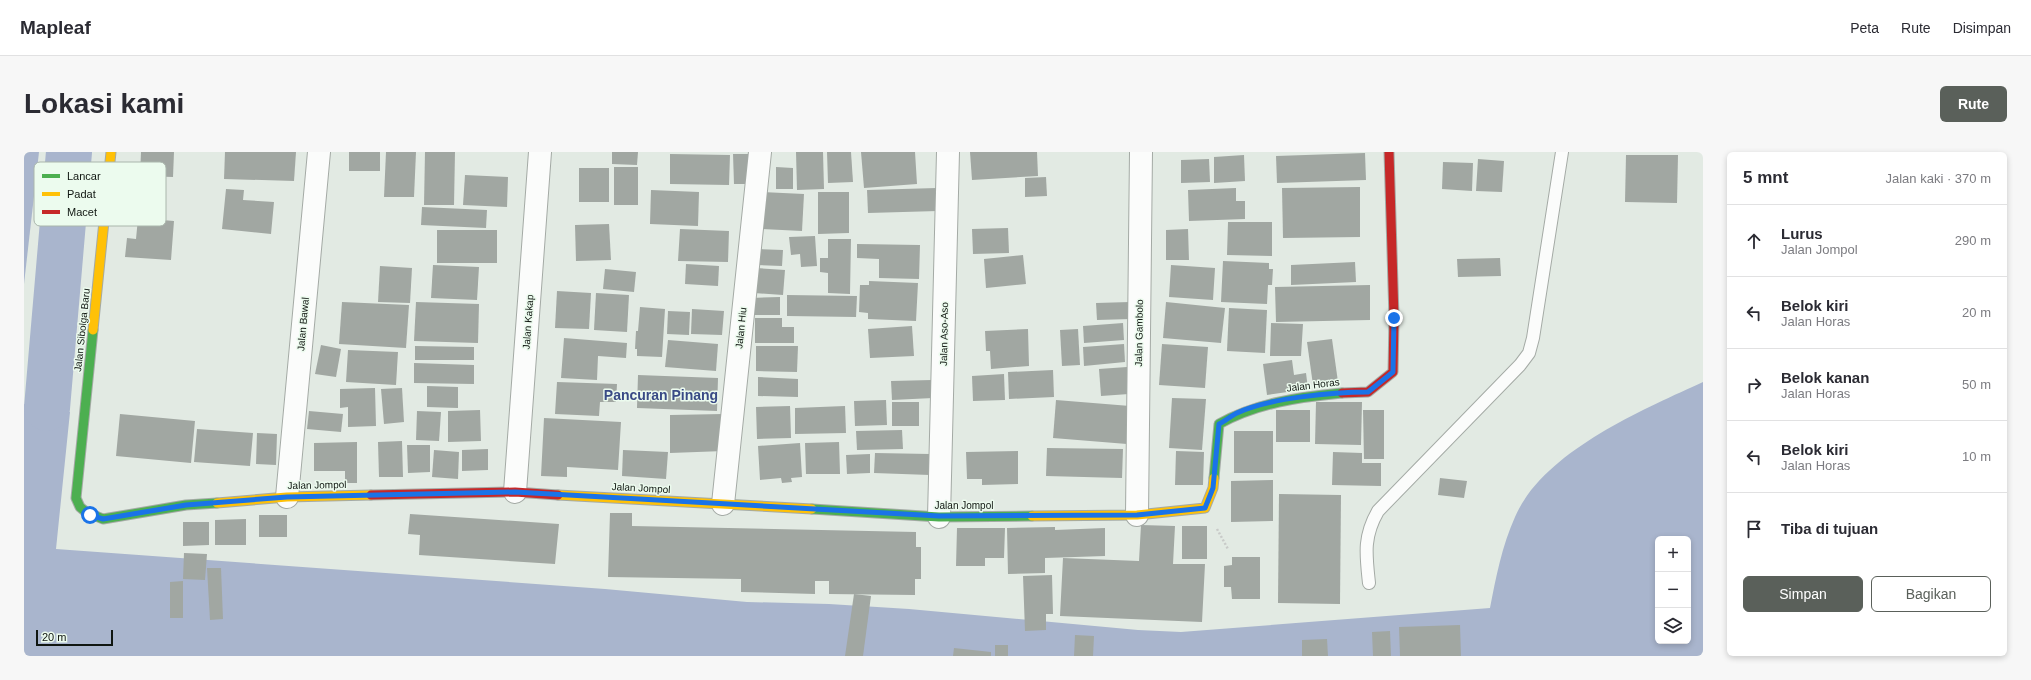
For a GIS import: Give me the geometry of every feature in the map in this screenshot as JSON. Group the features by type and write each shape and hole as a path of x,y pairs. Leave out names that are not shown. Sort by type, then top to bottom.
{"street":[{"name":"Jalan Sibolga Baru","path":"110,162 111,152"},
{"name":"Jalan Bawal","path":"287,497 319,152"},
{"name":"Jalan Kakap","path":"515,492 540,152"},
{"name":"Jalan Hiu","path":"723,504 760,152"},
{"name":"Jalan Aso-Aso","path":"939,516 948,152"},
{"name":"Jalan Gambolo","path":"1137,515 1141,152"},
{"name":"Jalan Horas","path":"1205,508 1213,488 1219,424 1238,413 1274,401 1349,392 1368,392 1393,372 1394,318 1389,152"},
{"name":"Jalan Sibolga Baru","path":"80,509 76,498 104,226"},
{"name":"Jalan Jompol","path":"80,509 90,515 103,519 186,505 287,497 515,492 939,516 1137,515 1205,508"}],"lane":[{"path":"1369,583 1365,546 1371,524 1378,511 1520,365 1529,353 1533,338 1562,152"}],"water":[{"path":"24,152 39,152 38,162 34,162 34,196 24,284"},
{"path":"1703,382 1703,656 24,656 24,404 70,412 56,549 605,589 747,602 829,604 909,609 1138,630 1181,632 1490,608 1506,539 1515,517 1529,494 1548,472 1571,453 1624,420"}],"building":[{"path":"141,152 174,152 173,177 166,177 166,162 141,162"},
{"path":"225,152 296,152 294,181 224,179"},
{"path":"349,152 380,152 380,171 349,171"},
{"path":"386,152 416,152 414,197 384,197"},
{"path":"425,152 455,152 454,205 424,205"},
{"path":"612,152 638,152 637,165 612,164"},
{"path":"796,152 823,152 824,189 797,190"},
{"path":"827,152 851,152 853,182 828,183"},
{"path":"861,152 915,152 917,184 864,188"},
{"path":"970,152 1037,152 1038,176 972,180"},
{"path":"1365,153 1366,180 1277,183 1276,156"},
{"path":"670,154 730,155 729,185 670,184"},
{"path":"733,154 754,154 755,184 734,184"},
{"path":"1244,155 1245,181 1214,183 1214,157"},
{"path":"1626,155 1678,155 1677,203 1625,202"},
{"path":"1209,159 1210,182 1181,183 1181,160"},
{"path":"1478,159 1504,161 1502,192 1476,191"},
{"path":"1443,162 1473,163 1472,191 1442,189"},
{"path":"614,167 638,167 638,205 614,205"},
{"path":"776,167 793,168 793,189 776,189"},
{"path":"579,168 609,168 609,202 579,202"},
{"path":"465,175 508,177 507,207 463,205"},
{"path":"1046,177 1047,196 1025,197 1025,178"},
{"path":"1360,187 1360,237 1283,238 1282,188"},
{"path":"937,188 938,211 868,213 867,190"},
{"path":"1236,188 1236,201 1245,201 1245,219 1189,221 1188,190"},
{"path":"226,189 244,190 243,200 274,202 271,234 222,229"},
{"path":"651,190 699,192 698,226 650,224"},
{"path":"762,192 804,194 802,231 760,229"},
{"path":"818,192 849,192 849,233 818,234"},
{"path":"422,207 487,210 486,228 421,225"},
{"path":"166,220 174,221 171,260 125,257 127,238 136,239 137,226 166,226"},
{"path":"1228,222 1272,222 1272,256 1227,255"},
{"path":"609,224 611,260 576,261 575,225"},
{"path":"1008,228 1009,253 973,254 972,229"},
{"path":"680,229 729,231 728,262 678,261"},
{"path":"1188,229 1189,260 1166,260 1166,230"},
{"path":"437,230 497,230 497,263 437,263"},
{"path":"815,236 817,266 801,267 800,254 791,255 789,237"},
{"path":"828,239 851,239 850,294 828,293 828,273 820,272 820,258 828,258"},
{"path":"857,244 920,245 919,279 879,278 879,259 857,258"},
{"path":"756,249 783,250 782,266 755,265"},
{"path":"1023,255 1026,284 986,288 984,259"},
{"path":"1500,258 1501,276 1458,277 1457,259"},
{"path":"1223,261 1269,263 1269,269 1273,269 1272,285 1268,285 1267,304 1221,302"},
{"path":"1355,262 1356,282 1291,285 1291,265"},
{"path":"686,264 719,266 718,286 685,284"},
{"path":"433,265 479,267 477,300 431,298"},
{"path":"1171,265 1215,268 1213,300 1169,297"},
{"path":"380,266 412,268 410,303 378,302"},
{"path":"756,268 785,270 783,295 754,293"},
{"path":"605,269 636,272 634,292 603,289"},
{"path":"869,281 918,283 916,321 868,319 868,313 859,312 860,285 869,285"},
{"path":"1370,285 1370,320 1276,322 1275,287"},
{"path":"557,291 591,293 589,329 555,328"},
{"path":"596,293 629,295 627,332 594,330"},
{"path":"787,295 857,296 856,317 787,316"},
{"path":"780,297 780,315 750,315 750,298"},
{"path":"342,302 409,305 406,348 339,344"},
{"path":"416,302 479,304 478,343 414,341"},
{"path":"1130,302 1131,319 1097,320 1096,303"},
{"path":"1166,302 1225,308 1221,343 1163,338"},
{"path":"640,307 665,309 662,357 637,356 637,349 635,349 636,331 638,331"},
{"path":"1229,308 1267,310 1265,353 1227,351"},
{"path":"692,309 724,311 722,335 691,334"},
{"path":"668,311 690,312 689,335 667,334"},
{"path":"755,318 782,318 782,327 794,327 794,343 755,343"},
{"path":"1123,323 1124,340 1084,343 1083,326"},
{"path":"1271,323 1303,324 1301,356 1270,356"},
{"path":"912,326 914,356 870,358 868,329"},
{"path":"1028,329 1029,366 991,369 990,351 986,351 985,331"},
{"path":"1078,329 1080,365 1062,366 1060,330"},
{"path":"564,338 627,343 626,358 598,356 597,380 561,378"},
{"path":"1332,339 1338,382 1313,385 1307,342"},
{"path":"668,340 718,344 716,371 665,367"},
{"path":"1124,344 1125,362 1084,366 1083,347"},
{"path":"1162,344 1208,347 1205,388 1159,385"},
{"path":"321,345 341,349 336,377 315,374"},
{"path":"415,346 474,347 474,360 415,360"},
{"path":"756,346 798,346 797,372 756,371"},
{"path":"348,350 398,352 396,385 346,382"},
{"path":"1292,360 1294,375 1306,373 1308,389 1267,395 1263,364"},
{"path":"414,363 474,365 474,384 414,383"},
{"path":"1127,367 1129,394 1101,396 1099,369"},
{"path":"1053,370 1054,397 1009,399 1008,372"},
{"path":"1004,374 1005,400 973,401 972,376"},
{"path":"638,375 718,378 717,411 637,408"},
{"path":"758,377 798,379 798,397 758,396"},
{"path":"932,380 933,398 892,400 891,381"},
{"path":"557,382 617,384 616,402 600,402 599,416 555,414"},
{"path":"427,386 458,387 458,408 427,407"},
{"path":"375,388 376,426 348,427 348,407 340,408 340,389"},
{"path":"402,388 404,422 384,424 381,389"},
{"path":"1172,398 1206,399 1202,450 1169,448"},
{"path":"886,400 887,425 855,426 854,401"},
{"path":"1056,400 1130,406 1127,444 1053,438"},
{"path":"892,402 919,402 919,426 892,426"},
{"path":"1316,402 1362,402 1361,445 1315,444"},
{"path":"790,406 791,438 757,439 756,407"},
{"path":"845,406 846,433 795,434 795,408"},
{"path":"480,410 481,441 448,442 448,411"},
{"path":"1276,410 1310,410 1310,442 1276,442"},
{"path":"1363,410 1384,410 1384,459 1364,459"},
{"path":"309,411 343,414 341,432 307,429"},
{"path":"417,411 441,412 439,441 416,440"},
{"path":"120,414 195,421 191,463 116,456"},
{"path":"723,414 724,451 670,453 670,415"},
{"path":"544,418 621,422 618,470 567,467 567,477 541,476"},
{"path":"197,429 253,433 250,466 194,462"},
{"path":"902,430 903,449 857,450 856,431"},
{"path":"1234,431 1273,431 1273,473 1234,473"},
{"path":"257,433 277,434 276,465 256,464"},
{"path":"402,441 403,477 379,477 378,442"},
{"path":"357,442 357,483 345,483 345,471 314,471 314,443"},
{"path":"839,442 840,474 806,474 805,443"},
{"path":"800,443 802,477 791,478 792,482 782,483 781,478 760,480 758,446"},
{"path":"407,445 430,445 430,472 408,473"},
{"path":"1047,448 1123,449 1122,478 1046,476"},
{"path":"488,449 488,470 462,471 462,450"},
{"path":"434,450 459,452 458,479 432,477"},
{"path":"623,450 668,452 666,479 622,476"},
{"path":"1018,451 1018,484 982,485 982,479 967,479 966,452"},
{"path":"1176,451 1204,452 1203,485 1175,485"},
{"path":"1333,452 1362,453 1362,463 1381,463 1381,486 1332,485"},
{"path":"875,453 930,454 930,475 874,473"},
{"path":"870,454 870,473 847,474 846,455"},
{"path":"1440,478 1467,481 1464,498 1438,495"},
{"path":"1273,480 1273,521 1231,522 1231,481"},
{"path":"1279,494 1341,495 1340,604 1278,603"},
{"path":"610,513 632,513 632,526 916,532 916,547 921,547 921,579 915,579 915,595 829,594 829,581 815,581 815,594 741,592 741,579 608,577"},
{"path":"410,514 559,524 555,564 419,555 420,535 408,534"},
{"path":"259,515 287,515 287,537 259,537"},
{"path":"246,519 246,545 215,545 215,520"},
{"path":"183,522 209,522 209,545 183,546"},
{"path":"1141,525 1175,526 1173,564 1205,564 1202,622 1060,616 1063,558 1139,561"},
{"path":"1182,526 1207,526 1207,559 1182,559"},
{"path":"1055,527 1055,530 1105,528 1105,556 1045,558 1045,573 1008,574 1007,528"},
{"path":"957,528 1005,528 1004,558 985,558 985,566 956,566"},
{"path":"184,553 207,554 205,580 183,579"},
{"path":"1232,557 1260,557 1260,599 1232,599 1231,587 1224,587 1224,566 1232,565"},
{"path":"207,568 221,568 223,619 210,620"},
{"path":"1052,575 1053,614 1046,614 1046,630 1025,631 1023,576"},
{"path":"183,581 183,618 170,618 170,582"},
{"path":"854,594 871,596 863,656 845,656"},
{"path":"1460,625 1461,656 1400,656 1399,627"},
{"path":"1390,631 1391,656 1373,656 1372,632"},
{"path":"1075,635 1094,636 1093,656 1074,656"},
{"path":"1327,639 1328,656 1302,656 1302,640"},
{"path":"995,645 1008,645 1008,656 995,656"},
{"path":"954,648 991,652 991,656 953,656"}],"waterway":[{"path":"68,162 69,152"},
{"path":"47,408 63,226"}],"traffic: fast":[{"path":"93,330 76,498 80,507 86,512 103,519 186,505 217,503"},
{"path":"1214,478 1219,424 1263,406 1294,399 1342,393"},
{"path":"812,509 939,517 1032,516"}],"traffic: slow":[{"path":"110,162 111,152"},
{"path":"93,330 104,226"},
{"path":"1032,516 1137,515 1205,508 1213,488 1214,478"},
{"path":"217,503 287,497 371,495"},
{"path":"558,495 812,509"}],"traffic: jam":[{"path":"1342,393 1368,392 1393,372 1394,318 1389,152"},
{"path":"371,495 515,492 558,495"}],"district":[{"name":"Pancuran Pinang","path":"661,395"}],"route":[{"path":"90,515 103,519 186,505 287,497 515,492 939,516 1137,515 1205,508 1213,488 1219,424 1238,413 1274,401 1349,392 1368,392 1393,372 1394,318"}]}
